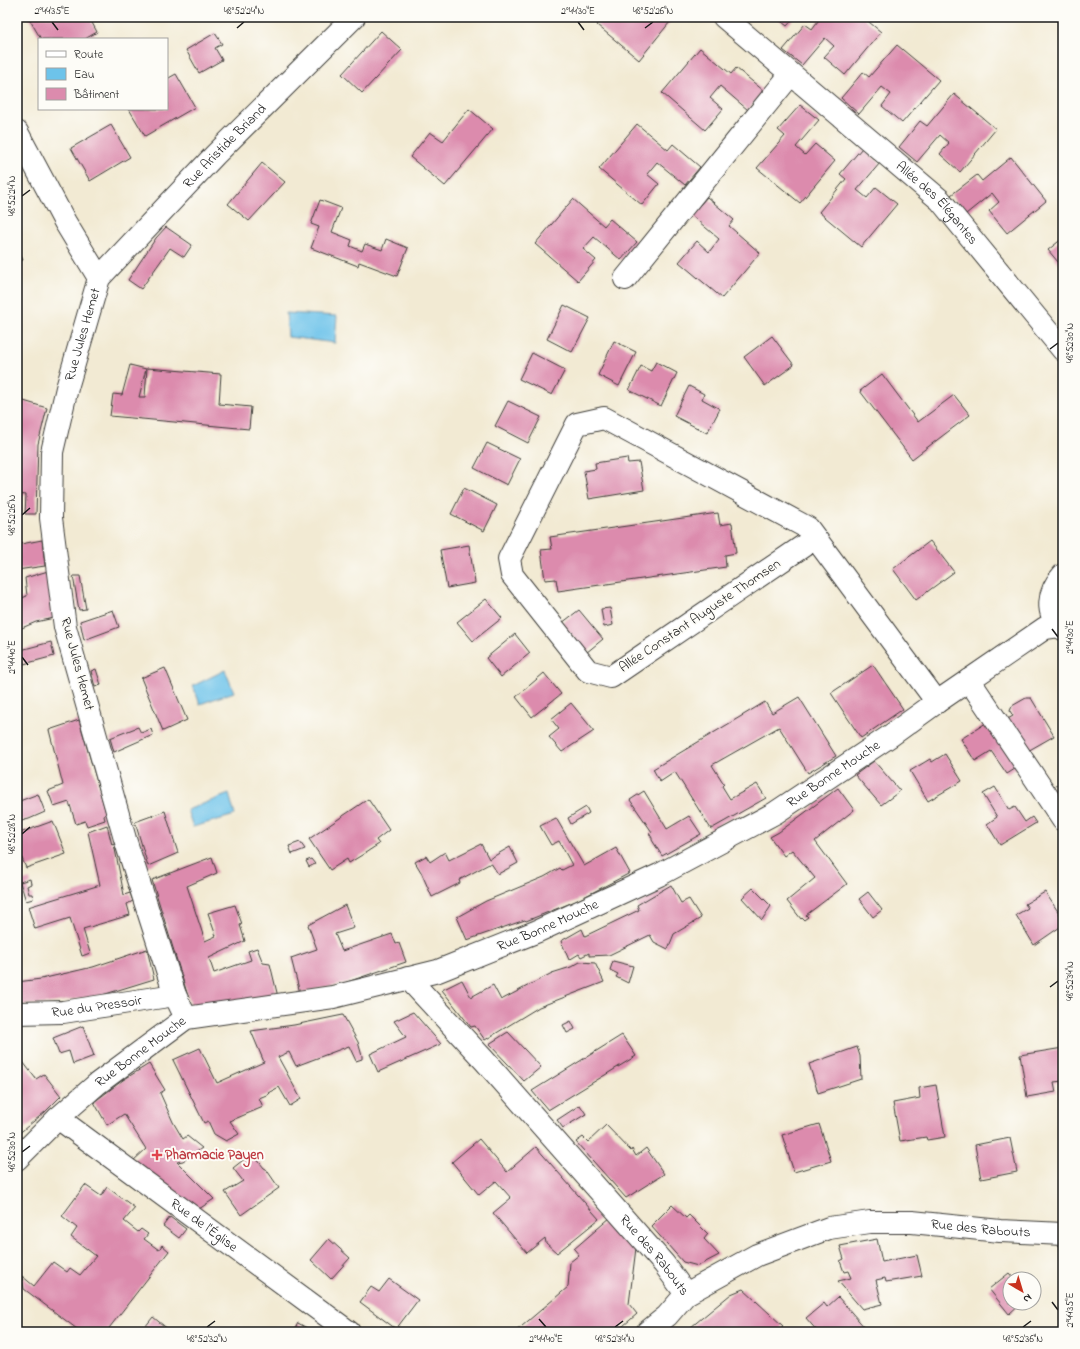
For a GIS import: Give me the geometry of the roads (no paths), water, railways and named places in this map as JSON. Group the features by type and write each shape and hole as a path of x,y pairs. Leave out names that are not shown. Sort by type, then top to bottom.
{"street":[{"name":"Rue Aristide Briand","path":"99,278 215,155 354,17"},
{"name":"Allée des Élégantes","path":"724,17 940,200 1063,350"},
{"path":"626,279 791,74"},
{"path":"17,132 65,222 99,278"},
{"name":"Rue Jules Hemet","path":"99,278 67,388 52,452 52,518 65,627 125,839 175,995 186,1018"},
{"name":"Allée Constant Auguste Thomsen","path":"815,538 612,677 588,671 512,575 509,559 577,424 604,418 808,528 936,702"},
{"path":"1061,628 1052,616 1050,605 1051,593 1056,582 1063,575"},
{"name":"Rue Bonne Mouche","path":"17,1159 58,1118 97,1084 186,1018 333,997 438,971 538,931 666,871 775,813 890,736 936,702 1046,628 1061,628"},
{"path":"970,680 1063,820"},
{"name":"Rue des Rabouts","path":"408,978 484,1060 664,1264 686,1294 757,1255 829,1228 870,1222 912,1222 1000,1231 1063,1234"},
{"name":"Rue du Pressoir","path":"17,1013 63,1012 175,995"},
{"name":"Rue de l'Église","path":"58,1118 346,1331"},
{"path":"647,1332 667,1316 686,1294"}],"water":[{"path":"286,313 337,316 335,343 288,337"},
{"path":"225,670 234,692 200,704 193,686"},
{"path":"229,794 235,815 193,827 187,810"}],"place":[{"name":"Pharmacie Payen","path":"157,1155"}]}
